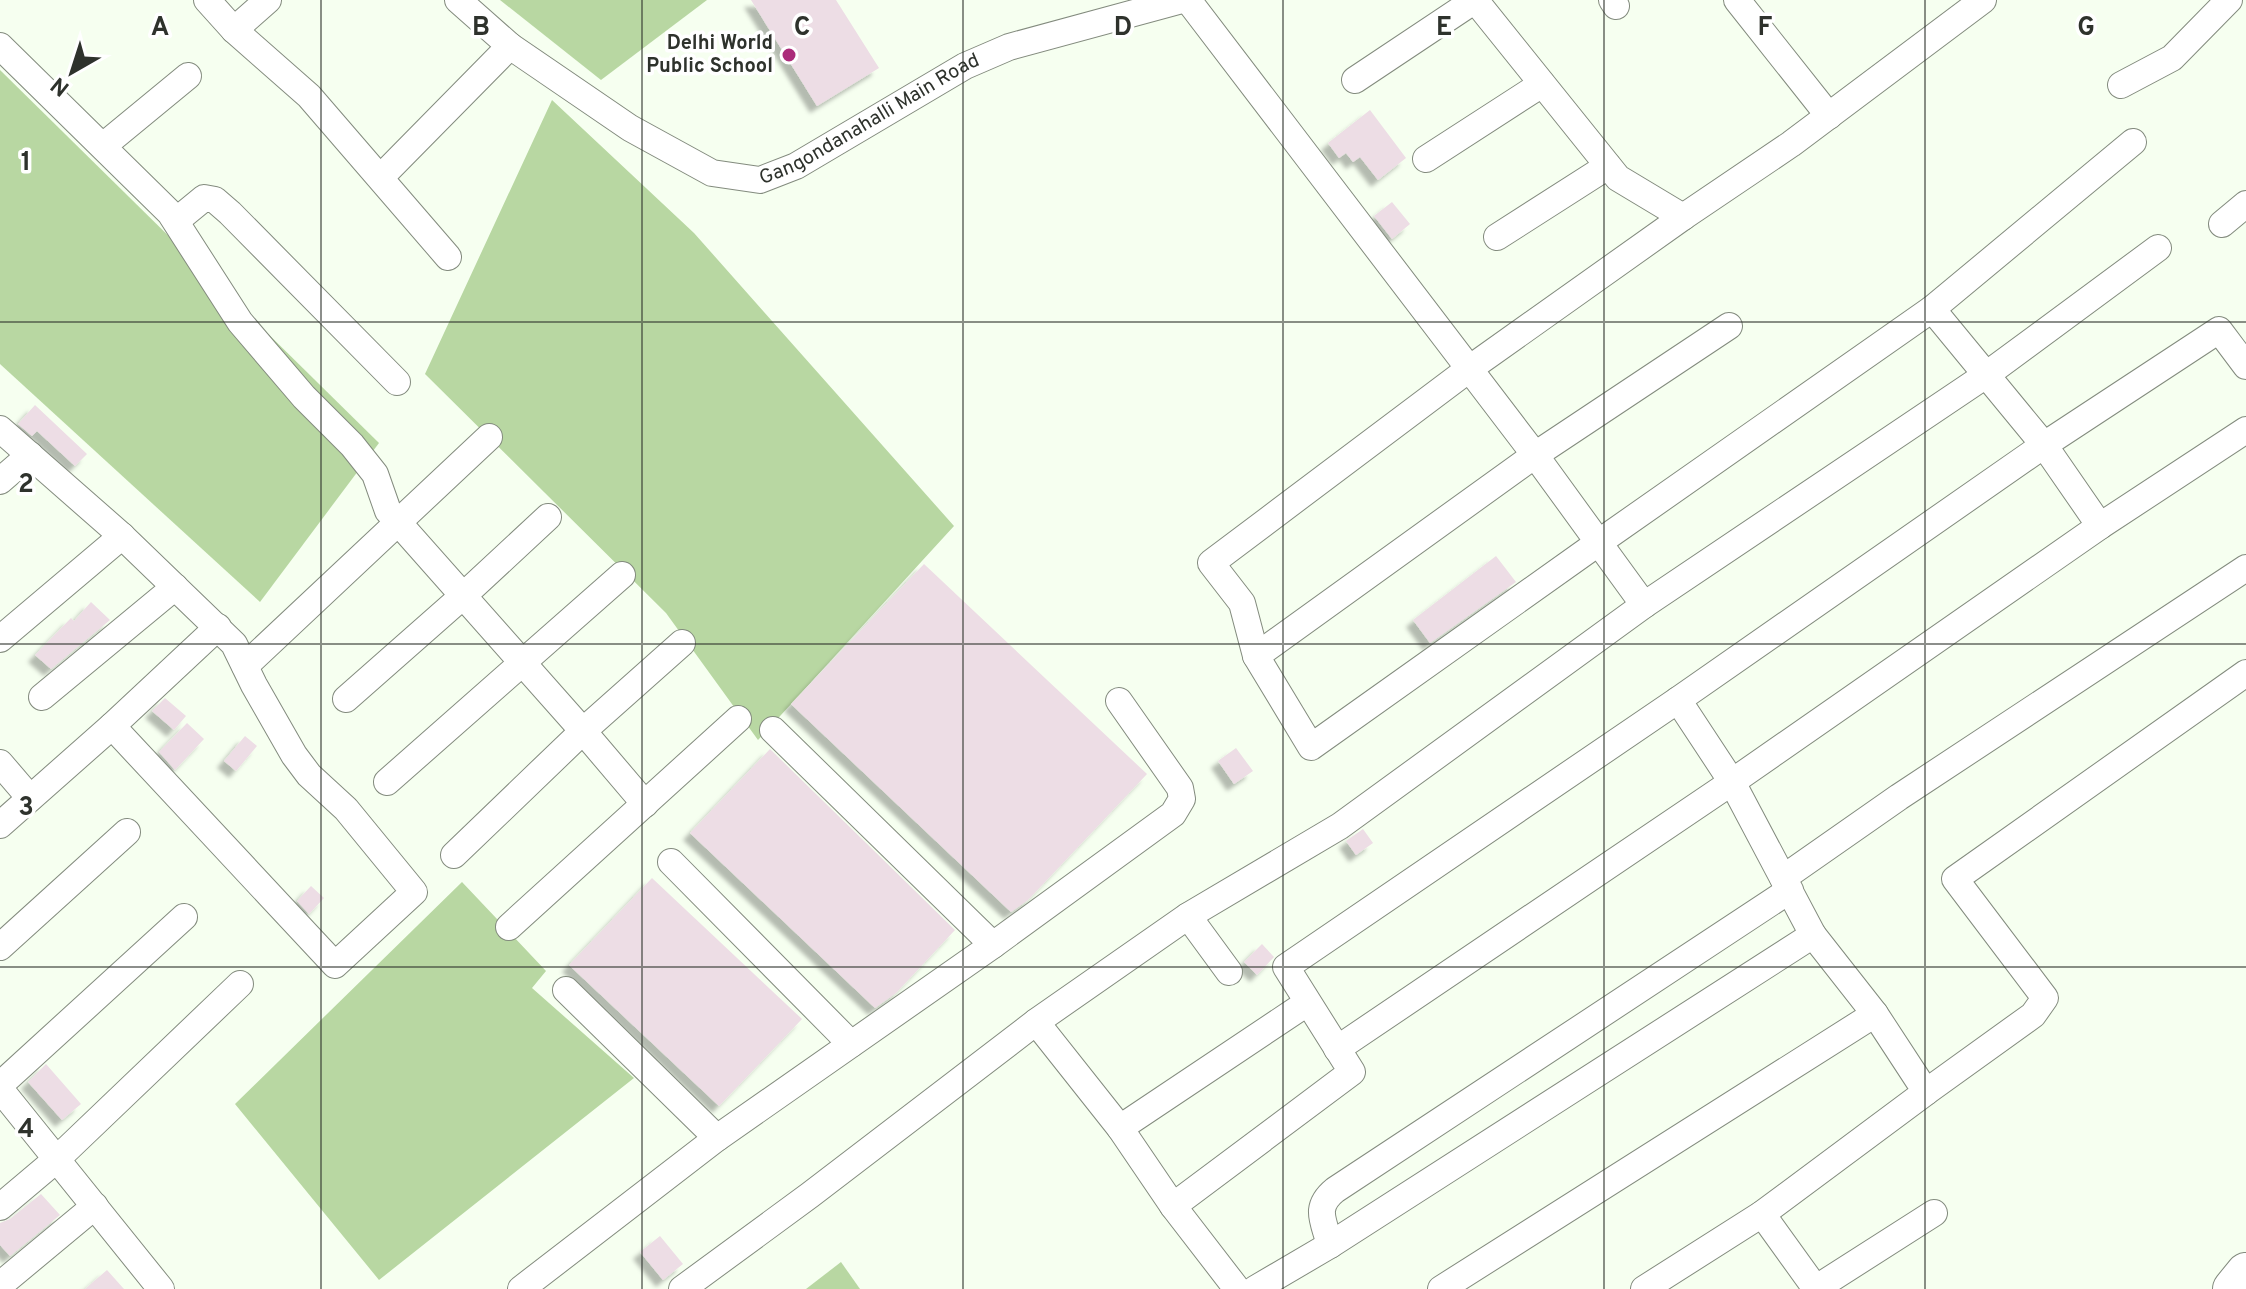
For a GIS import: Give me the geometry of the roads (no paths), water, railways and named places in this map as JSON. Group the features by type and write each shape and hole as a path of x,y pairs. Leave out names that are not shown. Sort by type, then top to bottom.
{"highway":[{"path":"2233,1289 2246,1273"}],"street":[{"path":"207,0 234,30 309,96 448,257"},
{"path":"234,30 268,0"},
{"name":"Gangondanahalli Main Road","path":"458,0 510,46 630,128 712,173 760,180 796,166 965,66 1009,47 1185,0"},
{"path":"1185,0 1535,455 1644,605"},
{"path":"1355,80 1475,0 1618,178 1683,217"},
{"path":"1737,0 1829,116"},
{"path":"1983,0 1829,116 1469,369 1211,563 1242,603 1256,656 1311,747 1932,309 2133,142"},
{"path":"2121,85 2172,58 2229,0"},
{"path":"0,46 170,213 240,322 375,474 388,511 645,804"},
{"path":"381,177 510,46"},
{"path":"103,146 188,76"},
{"path":"1426,159 1542,84"},
{"path":"1497,237 1608,166"},
{"path":"176,221 204,198 215,200 397,382"},
{"path":"2222,224 2246,204"},
{"path":"682,1289 1036,1022 1188,916 1340,826 1644,605 1986,375 2158,248"},
{"path":"1932,309 2044,445 2100,526"},
{"path":"1256,656 1535,455 1729,326"},
{"path":"1173,1206 1352,1072 1286,967 1678,700 2044,445 2219,330 2246,366"},
{"path":"0,429 122,536 234,644 294,755 309,775 346,809 414,892 335,965 112,726"},
{"path":"1337,1049 1732,782 2100,526 2246,430"},
{"path":"245,666 489,437"},
{"path":"0,481 30,455"},
{"path":"346,699 548,517"},
{"path":"0,639 122,536"},
{"path":"1330,1245 1321,1210 1325,1198 1335,1190 1787,884 1899,797 2246,568"},
{"path":"387,782 622,575"},
{"path":"42,697 175,587"},
{"path":"0,825 218,627"},
{"path":"454,855 583,731 682,643"},
{"path":"1644,1289 1762,1214 2033,1015 2045,998 1955,879 2246,673"},
{"path":"1678,700 1732,782 1813,935 1875,1014 1926,1092"},
{"path":"521,1289 717,1138 1165,821 1179,807 1182,799 1180,788 1119,701"},
{"path":"509,927 738,719"},
{"path":"773,730 993,945"},
{"path":"0,763 30,798"},
{"path":"0,947 127,832"},
{"path":"671,862 851,1044"},
{"path":"1188,916 1229,972"},
{"path":"161,1289 0,1087 184,917"},
{"path":"1255,1289 1330,1245 1813,935"},
{"path":"0,1207 57,1159 240,984"},
{"path":"566,990 717,1138"},
{"path":"1120,1128 1307,1003"},
{"path":"1441,1289 1875,1014"},
{"path":"1036,1022 1120,1128 1173,1206 1237,1289"},
{"path":"0,1285 95,1206"},
{"path":"1762,1214 1815,1289 1934,1213"}],"place":[{"name":"Delhi World Public School","path":"789,55"}]}
